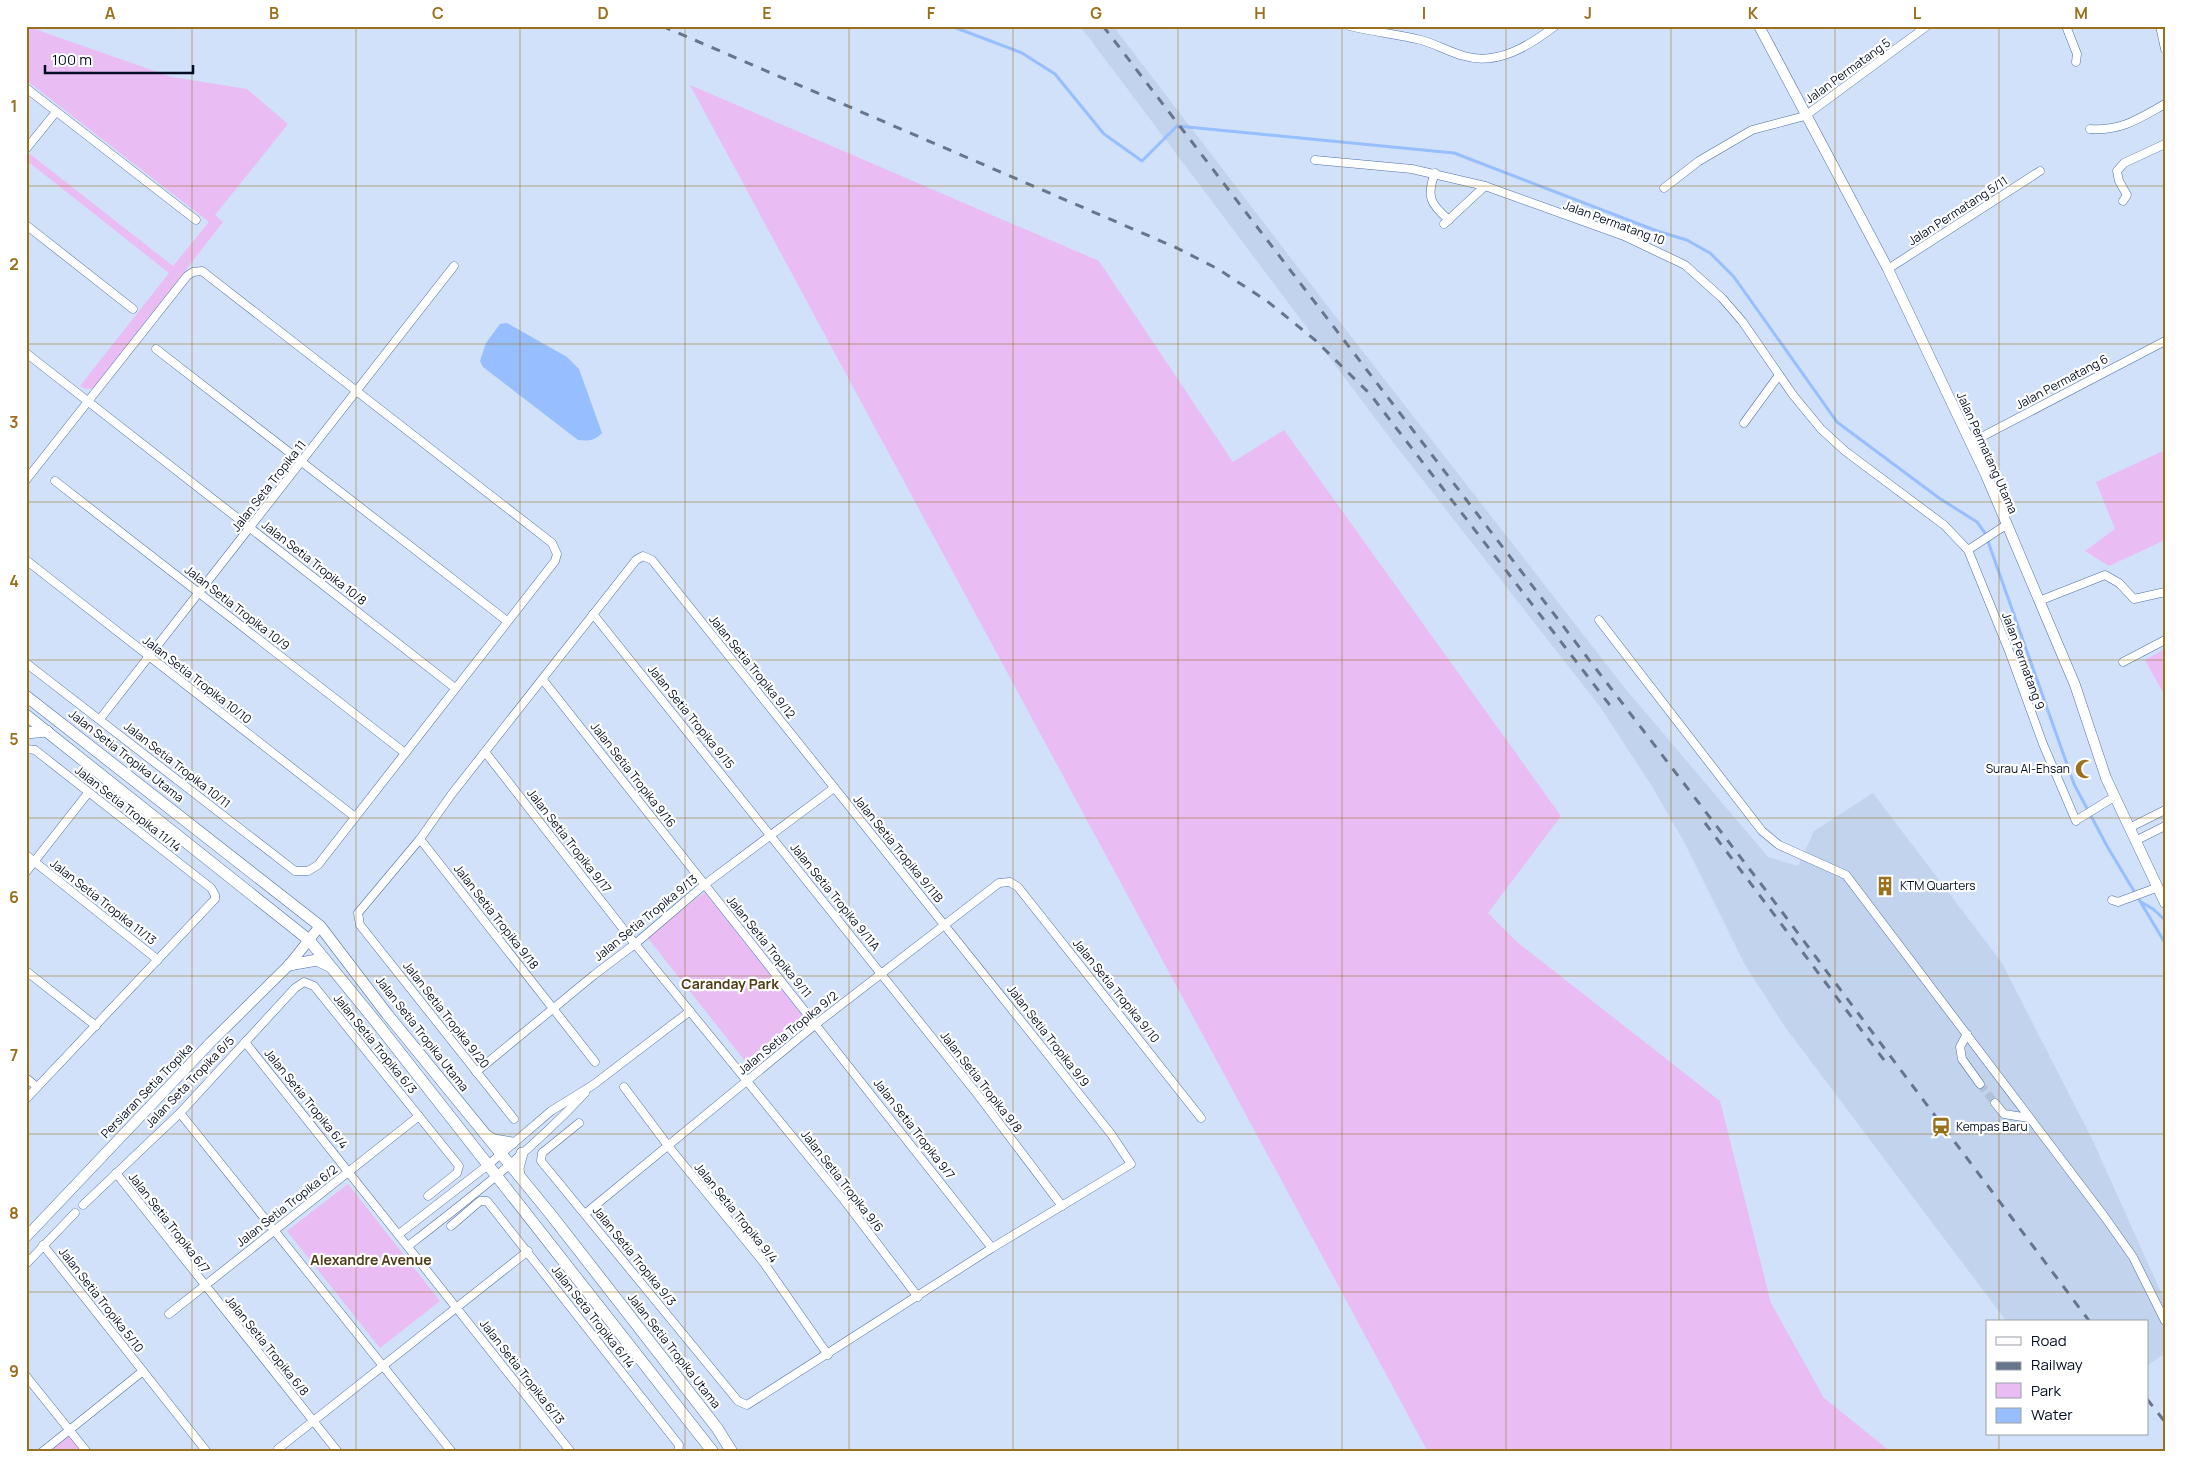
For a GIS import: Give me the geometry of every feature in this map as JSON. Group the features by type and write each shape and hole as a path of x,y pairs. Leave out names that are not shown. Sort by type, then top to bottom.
{"main road":[{"name":"Jalan Setia Tropika Utama","path":"28,702 43,709 320,926 387,1014 510,1164 717,1428 732,1452"},
{"path":"30,718 309,940 713,1452"},
{"path":"26,731 47,731"},
{"path":"289,965 317,960 331,966"},
{"path":"486,1135 494,1140 512,1143"},
{"path":"519,1176 518,1168 522,1153"}],"street":[{"path":"1349,26 1382,35 1390,34 1424,41 1456,54 1481,60 1492,59 1511,53 1540,38 1555,26"},
{"name":"Jalan Permatang Utama","path":"1759,26 1805,116 1888,269 1970,443 2075,685 2114,797 2135,841 2151,890 2165,903"},
{"name":"Jalan Permatang 5","path":"1805,116 1928,26"},
{"path":"2066,26 2077,54 2076,62"},
{"path":"2160,26 2164,45"},
{"path":"26,88 196,220"},
{"path":"2090,128 2109,130 2127,124 2165,104"},
{"path":"26,149 56,112"},
{"path":"1664,188 1699,161 1752,130 1805,116"},
{"path":"2124,201 2127,195 2119,181 2117,171 2124,163 2165,144"},
{"name":"Jalan Permatang 10","path":"1315,160 1435,173 1486,186 1624,236 1685,265 1722,298 1742,321 1779,375 1821,429 1845,450 1944,524 1970,548"},
{"name":"Jalan Permatang 5/11","path":"1888,269 2040,171"},
{"path":"1435,173 1430,186 1430,197 1435,208 1446,222 1486,186"},
{"path":"26,225 133,309"},
{"name":"Jalan Seta Tropika 11","path":"100,719 454,266"},
{"path":"26,480 187,276 193,272 202,271 552,543 557,554 555,560 355,817"},
{"name":"Jalan Permatang 6","path":"1970,443 2165,341"},
{"path":"156,349 507,621"},
{"name":"Jalan Setia Tropika 10/8","path":"26,353 455,688"},
{"path":"1744,423 1779,375"},
{"name":"Jalan Setia Tropika 10/9","path":"55,481 405,753"},
{"path":"1970,548 2006,524"},
{"name":"Jalan Permatang 9","path":"1970,548 2042,744 2078,820 2114,797"},
{"name":"Jalan Setia Tropika 9/12","path":"593,614 636,560 643,556 652,560 834,788"},
{"name":"Jalan Setia Tropika 10/10","path":"26,560 355,817"},
{"path":"2039,601 2105,575 2119,584 2134,599 2165,592"},
{"path":"420,839 485,752 593,614"},
{"name":"Jalan Setia Tropika 9/15","path":"593,614 770,834"},
{"path":"1599,620 1762,831 1779,845 1846,875 2133,1257 2165,1321"},
{"path":"2124,662 2165,640"},
{"name":"Jalan Setia Tropika 10/11","path":"26,663 295,871 308,871 318,865 355,817"},
{"name":"Jalan Setia Tropika 9/16","path":"542,680 704,885"},
{"path":"26,731 30,718 43,709"},
{"name":"Jalan Setia Tropika 11/14","path":"29,749 211,888 215,895 215,900 158,960"},
{"name":"Jalan Setia Tropika 9/17","path":"485,752 635,944 690,1011"},
{"name":"Jalan Setia Tropika 9/13","path":"476,1072 635,944 704,885 834,788"},
{"name":"Jalan Setia Tropika 9/11B","path":"834,788 944,923"},
{"path":"26,872 88,793"},
{"path":"2129,828 2165,810"},
{"path":"2135,841 2165,826"},
{"name":"Jalan Setia Tropika 9/11A","path":"770,834 882,974"},
{"name":"Jalan Setia Tropika 9/20","path":"420,839 362,907 358,913 360,925 514,1119"},
{"name":"Jalan Setia Tropika 9/18","path":"420,839 595,1062"},
{"name":"Jalan Setia Tropika 11/13","path":"26,855 158,960"},
{"name":"Jalan Setia Tropika 9/2","path":"586,1213 669,1147 816,1024 882,974 944,923 999,883 1010,882"},
{"name":"Jalan Setia Tropika 9/10","path":"1010,882 1018,886 1201,1118"},
{"name":"Jalan Setia Tropika 9/11","path":"704,885 816,1024"},
{"path":"2114,901 2125,900 2151,890"},
{"name":"Jalan Setia Tropika 9/9","path":"944,923 1111,1134 1131,1164 1062,1206"},
{"name":"Persiaran Setia Tropika","path":"26,1236 210,1043 289,965 320,926"},
{"path":"26,1099 158,960"},
{"path":"26,971 96,1026"},
{"name":"Jalan Setia Tropika 9/8","path":"882,974 978,1094 1062,1206"},
{"name":"Jalan Seta Tropika 6/5","path":"83,1206 180,1112 299,985 304,982 314,986"},
{"name":"Jalan Setia Tropika 6/3","path":"314,986 460,1168 457,1173 428,1196"},
{"path":"399,1234 488,1165 551,1111 593,1084 690,1011"},
{"name":"Jalan Setia Tropika 9/6","path":"690,1011 748,1080 918,1297"},
{"name":"Jalan Setia Tropika 9/7","path":"816,1024 992,1248"},
{"path":"1967,1034 1960,1047 1962,1059 1980,1084"},
{"name":"Jalan Setia Tropika 6/4","path":"245,1042 399,1234"},
{"path":"26,1078 37,1087"},
{"path":"408,1246 510,1164 559,1121 593,1084"},
{"name":"Jalan Setia Tropika 9/4","path":"624,1087 669,1147 764,1264 828,1355"},
{"path":"1995,1103 2004,1114 2029,1118"},
{"path":"180,1112 273,1232 452,1452"},
{"name":"Jalan Setia Tropika 6/2","path":"169,1314 419,1116"},
{"name":"Jalan Setia Tropika 9/3","path":"579,1123 542,1153 540,1158 738,1401 747,1405 828,1355"},
{"path":"526,1131 534,1141"},
{"name":"Jalan Setia Tropika 6/7","path":"116,1173 204,1286"},
{"path":"452,1193 461,1204"},
{"name":"Jalan Seta Tropika 6/14","path":"451,1226 484,1200 489,1203 679,1445 678,1452"},
{"path":"828,1355 992,1248 1062,1206"},
{"path":"26,1264 75,1213"},
{"name":"Jalan Setia Tropika 6/13","path":"399,1234 571,1452"},
{"name":"Jalan Setia Tropika 5/10","path":"43,1245 207,1452"},
{"path":"278,1448 528,1251"},
{"name":"Jalan Setia Tropika 6/8","path":"204,1286 338,1452"},
{"path":"42,1452 70,1431 142,1370"},
{"path":"26,1376 87,1452"}],"shaded area":[{"path":"1080,26 1113,26 1336,317 1624,687 1768,857 1798,866 1814,831 1873,793 2002,963 2092,1139 2165,1301 2165,1353 2148,1365 2148,1320 2005,1320 1785,1027 1745,965 1684,842 1653,788 1601,708 1393,442"}],"green space":[{"path":"26,26 172,77 247,89 288,124 215,215 223,222 94,388 86,389 80,386 169,273 26,160 30,154 173,266 209,222 26,80"},
{"path":"690,85 1099,261 1233,462 1284,430 1561,816 1488,913 1517,942 1720,1101 1771,1303 1824,1398 1891,1452 1428,1452"},
{"path":"2165,450 2165,540 2109,566 2085,551 2115,529 2096,482"},
{"path":"2165,649 2165,696 2145,660"},
{"name":"Caranday Park","path":"705,892 803,1016 745,1061 647,937"},
{"name":"Alexandre Avenue","path":"348,1184 440,1301 380,1348 287,1231"},
{"path":"70,1435 83,1452 49,1452"}],"water":[{"path":"507,323 567,357 579,369 602,433 599,436 591,440 578,440 483,367 480,361 486,343 500,324"}],"waterway":[{"path":"951,26 1022,53 1055,74 1104,134 1142,161 1177,126 1454,153 1657,231 1687,240 1710,253 1734,277 1837,422 1939,498 1977,522 1985,533 2074,784 2107,846 2165,943"},
{"path":"2141,902 2153,909 2165,920"}],"tunnel":[{"path":"1980,1084 1995,1103"}],"railway":[{"path":"662,26 1177,248 1218,269 1267,301 1315,340 1370,394 1612,708"},
{"path":"1103,26 1761,884 2088,1320"},
{"path":"1705,823 1884,1060"},
{"path":"2148,1400 2165,1422"}],"place":[{"name":"Surau Al-Ehsan","path":"2085,769"},
{"name":"KTM Quarters","path":"1885,886"},
{"name":"Kempas Baru","path":"1941,1127"}],"district":[{"name":"Caranday Park","path":"730,984"},
{"name":"Alexandre Avenue","path":"371,1260"}]}
